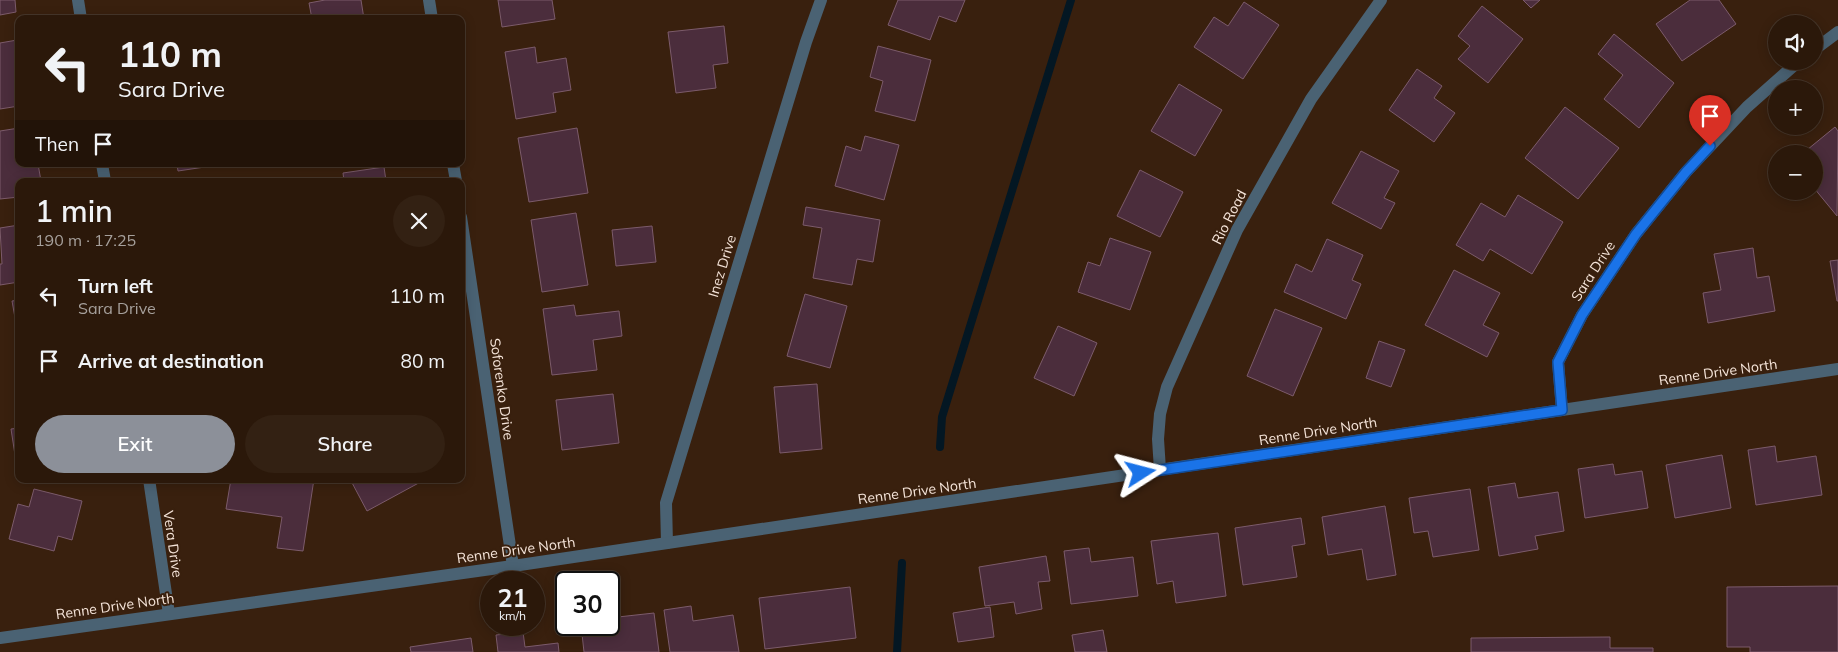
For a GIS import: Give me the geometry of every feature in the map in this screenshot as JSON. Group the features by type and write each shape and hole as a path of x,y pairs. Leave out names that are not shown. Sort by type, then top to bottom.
{"street":[{"path":"78,0 80,15"},
{"path":"430,0 432,15"},
{"name":"Inez Drive","path":"667,543 666,503 806,42 821,0"},
{"name":"Rio Road","path":"1160,470 1158,439 1160,414 1167,387 1237,230 1311,99 1381,0"},
{"path":"1823,43 1838,32"},
{"name":"Sara Drive","path":"1562,410 1558,362 1582,315 1636,234 1686,172 1747,107 1789,70"},
{"name":"Soforenko Drive","path":"465,244 513,566"},
{"name":"Renne Drive North","path":"0,638 513,566 1838,370"},
{"name":"Vera Drive","path":"150,483 168,614"}],"building":[{"path":"0,0 15,0 16,12 0,15"},
{"path":"325,0 361,0 363,15 311,15 309,3"},
{"path":"498,0 552,0 555,19 502,27"},
{"path":"898,0 965,0 956,22 939,16 930,40 888,25"},
{"path":"1523,0 1540,0 1531,8"},
{"path":"1690,0 1719,0 1736,24 1682,61 1656,24"},
{"path":"1244,2 1279,25 1243,79 1194,47 1214,17 1228,26"},
{"path":"1482,6 1523,39 1488,83 1458,59 1470,46 1458,36"},
{"path":"724,26 728,63 713,65 716,88 676,93 668,32"},
{"path":"1614,34 1674,83 1639,128 1604,99 1623,75 1598,54"},
{"path":"15,40 15,107 0,109 0,43"},
{"path":"878,46 931,60 915,121 875,111 883,81 870,77"},
{"path":"535,47 537,63 566,58 571,90 553,93 556,112 516,119 505,52"},
{"path":"1417,69 1442,86 1434,98 1455,113 1434,142 1389,110"},
{"path":"1179,84 1222,110 1195,156 1151,131"},
{"path":"1565,107 1619,148 1578,199 1525,158"},
{"path":"1835,127 1838,131 1837,216 1823,199 1823,145 1813,145"},
{"path":"577,128 588,193 529,202 518,138"},
{"path":"15,129 15,167 39,167 40,178 15,178 15,197 0,199 0,131"},
{"path":"865,136 899,145 884,200 835,186 846,146 861,151"},
{"path":"1361,151 1399,171 1384,198 1395,203 1381,229 1332,203"},
{"path":"177,167 205,167 178,171"},
{"path":"384,167 386,178 344,178 343,173"},
{"path":"1140,170 1183,192 1160,237 1117,216"},
{"path":"1518,195 1563,222 1532,274 1490,249 1483,261 1456,245 1481,203 1505,217"},
{"path":"806,207 880,220 873,262 857,259 852,285 813,278 822,228 803,225"},
{"path":"576,213 588,285 542,292 531,220"},
{"path":"15,226 15,283 0,285 0,264 2,264 0,228"},
{"path":"652,226 656,262 616,266 612,230"},
{"path":"1110,238 1151,252 1130,310 1078,292 1088,262 1100,266"},
{"path":"1327,239 1363,255 1352,280 1361,284 1346,319 1284,292 1296,264 1312,272"},
{"path":"1753,248 1757,278 1769,276 1775,311 1708,323 1703,293 1721,290 1714,254"},
{"path":"1838,260 1838,301 1837,301 1830,261"},
{"path":"1454,270 1500,293 1483,325 1499,333 1487,357 1425,325"},
{"path":"805,294 847,306 830,368 787,356"},
{"path":"12,301 15,301 15,318"},
{"path":"574,305 576,316 619,311 622,336 593,340 597,370 552,375 543,309"},
{"path":"1275,309 1322,328 1293,396 1247,376"},
{"path":"1058,326 1097,343 1074,396 1034,378"},
{"path":"1379,341 1405,350 1391,387 1366,378"},
{"path":"817,384 822,449 780,453 774,387"},
{"path":"613,394 619,443 562,450 556,400"},
{"path":"15,428 15,455 11,429"},
{"path":"1775,446 1777,462 1816,456 1822,495 1756,505 1748,450"},
{"path":"1722,455 1731,508 1675,518 1666,465"},
{"path":"1613,464 1615,475 1642,471 1648,508 1585,518 1578,469"},
{"path":"230,483 313,483 303,551 277,548 282,517 226,509"},
{"path":"352,483 419,483 367,511"},
{"path":"1515,483 1518,498 1558,492 1564,531 1535,536 1538,549 1499,556 1488,487"},
{"path":"34,489 82,501 72,540 58,536 54,551 9,539 18,504 29,507"},
{"path":"1470,489 1479,550 1433,557 1428,531 1414,533 1409,498"},
{"path":"1385,506 1396,575 1367,580 1362,549 1328,555 1322,517"},
{"path":"1301,518 1305,544 1292,546 1297,577 1243,585 1235,528"},
{"path":"1218,533 1226,596 1176,603 1173,581 1157,584 1151,541"},
{"path":"1089,548 1091,562 1133,557 1138,596 1071,604 1064,551"},
{"path":"1046,556 1050,581 1038,582 1042,609 1016,614 1014,602 985,606 979,567"},
{"path":"1838,586 1838,652 1750,652 1750,647 1727,647 1727,587"},
{"path":"850,587 856,638 765,649 759,598"},
{"path":"691,606 693,621 733,615 739,652 670,652 664,610"},
{"path":"990,607 994,637 958,642 953,613"},
{"path":"654,613 659,652 584,652 582,636 620,636 620,617"},
{"path":"1103,630 1107,652 1075,652 1072,635"},
{"path":"496,636 524,636 525,647 558,643 559,652 498,652"},
{"path":"1610,637 1610,648 1653,648 1653,652 1471,652 1471,638"},
{"path":"471,638 473,652 411,652 410,647"}],"waterway":[{"path":"940,447 942,417 1071,0"},
{"path":"897,652 902,563"}],"route":[{"path":"1141,473 1562,410 1558,362 1582,315 1636,234 1686,172 1710,146"}]}
